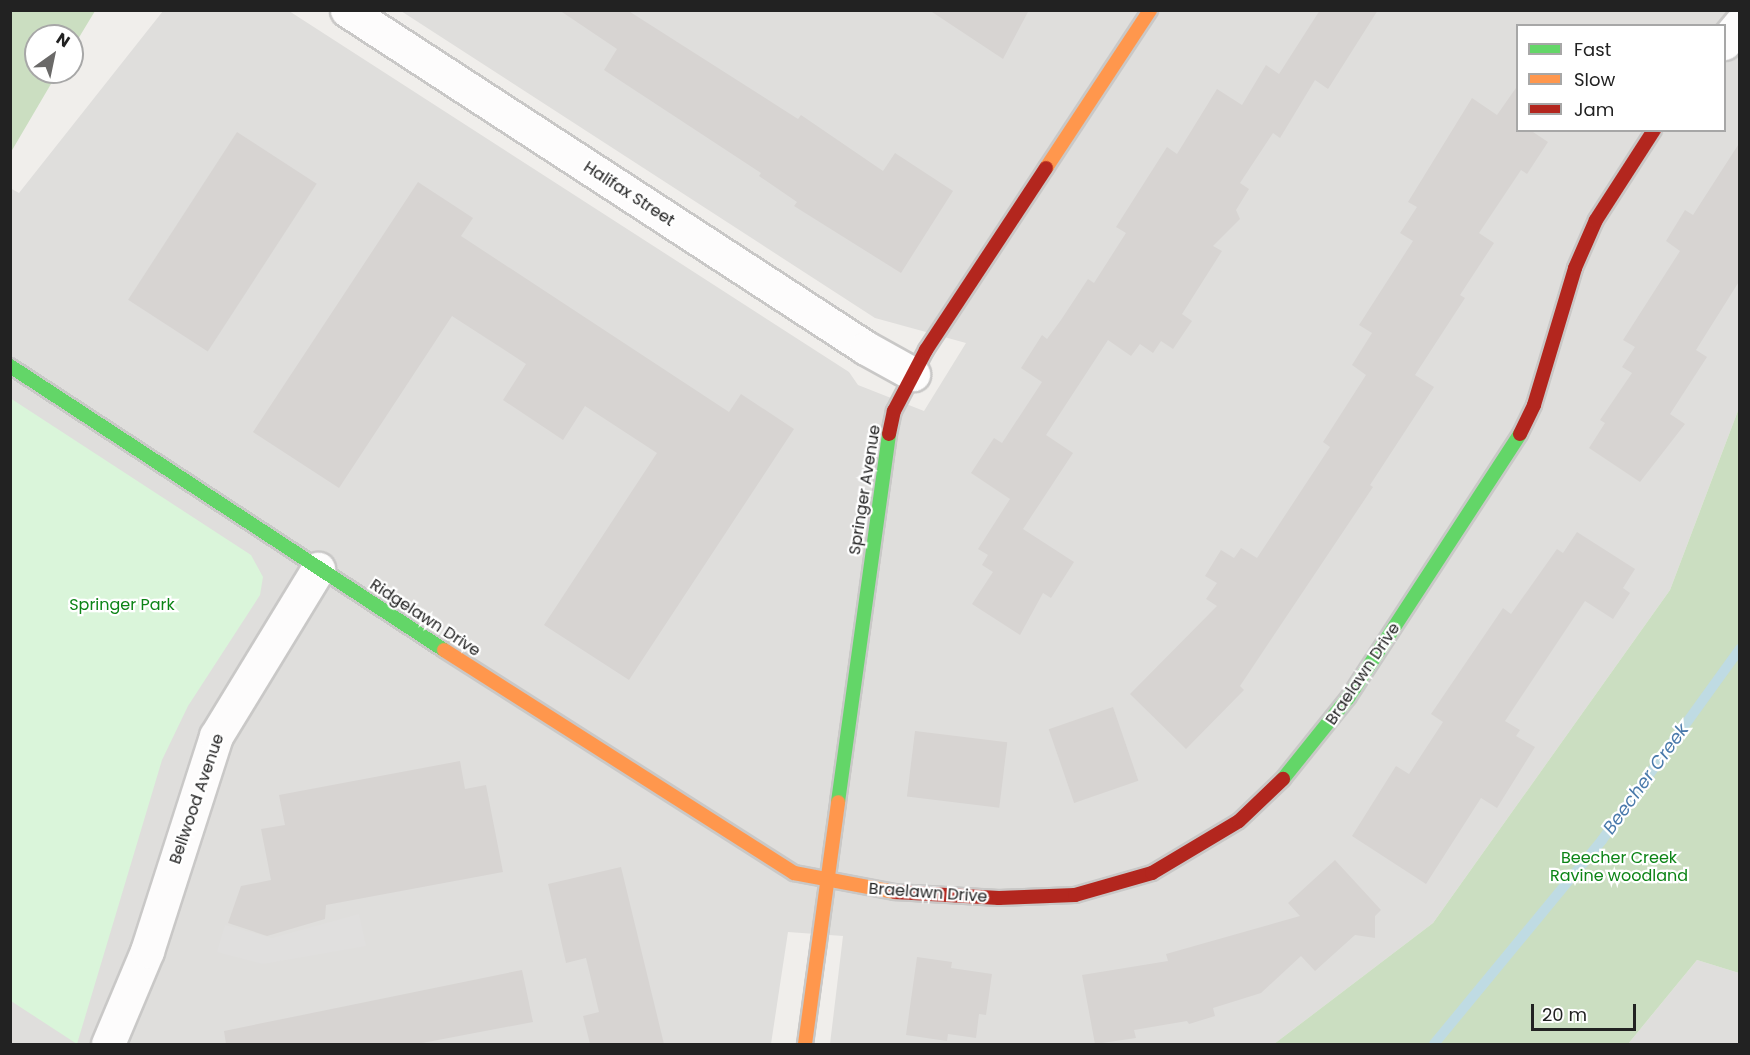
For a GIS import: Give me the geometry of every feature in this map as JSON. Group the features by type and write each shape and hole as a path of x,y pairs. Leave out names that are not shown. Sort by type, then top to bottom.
{"street":[{"name":"Halifax Street","path":"347,10 866,348 913,374"},
{"name":"Springer Avenue","path":"804,1044 829,881 886,446 894,411 913,374 1150,10"},
{"path":"1726,42 1740,24"},
{"name":"Braelawn Drive","path":"829,881 876,891 999,898 1075,895 1152,873 1239,821 1299,763 1348,698 1511,452 1534,405 1579,258 1596,220 1653,132"},
{"name":"Ridgelawn Drive","path":"10,366 318,568 780,865 829,881"},
{"name":"Bellwood Avenue","path":"108,1044 147,951 216,736 318,568"}],"shaded area":[{"path":"163,11 289,11 849,372 858,385 924,411 966,343 875,318 401,11 1739,11 1739,408 1670,590 1433,923 1274,1044 830,1044 843,936 788,932 771,1044 11,1044 10,188 19,193"},
{"path":"359,914 366,946 263,964 217,952 225,925 272,938"},
{"path":"1697,960 1739,973 1739,1044 1628,1044"}],"green space":[{"path":"11,10 95,11 84,29 84,24 24,24 24,84 51,84 11,152"},
{"name":"Springer Park","path":"10,398 251,555 263,577 260,595 188,706 162,760 77,1044 11,1001"},
{"name":"Beecher Creek Ravine woodland","path":"1739,408 1739,973 1697,960 1628,1044 1274,1044 1433,923 1670,590"}],"building":[{"path":"559,10 627,10 798,119 801,115 883,171 895,153 953,191 901,273 794,206 797,202 759,176 761,173 604,70 617,49"},
{"path":"929,10 1029,10 1003,59"},
{"path":"1320,10 1378,10 1328,89 1315,80 1280,138 1273,133 1240,183 1249,189 1236,210 1240,219 1213,246 1222,251 1182,314 1192,321 1173,349 1161,341 1153,353 1140,344 1131,356 1108,340 1046,435 1073,453 1023,529 1074,562 1051,598 1043,593 1020,635 972,604 993,572 982,565 988,555 978,549 1010,499 971,473 994,438 1002,443 1042,382 1021,368 1042,335 1047,339 1088,279 1094,283 1126,233 1116,227 1167,147 1177,154 1217,89 1242,105 1266,65 1279,74"},
{"path":"1516,88 1516,132 1533,132 1548,142 1527,174 1521,170 1479,233 1494,243 1460,295 1465,298 1415,375 1434,387 1370,485 1373,487 1240,686 1244,690 1186,749 1130,694 1217,606 1206,599 1217,583 1205,576 1221,550 1234,558 1241,548 1257,558 1330,447 1323,442 1366,375 1352,365 1372,333 1359,325 1413,241 1400,233 1417,207 1408,202 1472,98 1497,115"},
{"path":"237,132 317,184 208,351 128,300"},
{"path":"1740,142 1740,280 1696,350 1707,357 1670,414 1685,424 1640,482 1589,448 1605,423 1600,420 1632,373 1622,367 1635,347 1623,340 1680,251 1666,241 1685,210 1693,215"},
{"path":"418,182 473,218 461,236 729,412 741,394 794,429 629,680 544,625 657,453 585,406 563,440 503,400 526,364 452,316 339,488 253,432"},
{"path":"1577,532 1635,569 1623,588 1630,593 1613,619 1585,601 1505,721 1520,730 1516,736 1535,747 1497,808 1481,798 1426,884 1352,836 1396,766 1409,774 1443,722 1431,714 1503,608 1511,614 1557,549 1563,553"},
{"path":"1113,707 1138,781 1074,803 1049,729"},
{"path":"915,731 1007,742 999,808 907,797"},
{"path":"460,761 465,789 486,785 503,872 326,905 325,919 267,936 228,923 241,886 271,880 261,829 285,825 279,795"},
{"path":"1335,860 1381,910 1375,916 1375,938 1355,935 1315,971 1301,956 1261,993 1213,1008 1215,1016 1189,1024 1187,1021 1134,1030 1136,1038 1095,1044 1082,975 1168,961 1166,954 1300,916 1288,903"},
{"path":"621,867 664,1044 590,1044 583,1016 599,1012 586,958 566,963 548,884"},
{"path":"917,957 952,962 951,968 992,974 986,1015 979,1014 976,1038 948,1034 947,1041 906,1035"},
{"path":"522,970 533,1022 417,1044 226,1044 224,1031"}],"waterway":[{"name":"Beecher Creek","path":"1434,1044 1602,840 1740,649"}],"traffic: fast":[{"path":"10,366 444,650"},
{"path":"838,802 889,434"},
{"path":"1283,779 1348,698 1520,434"}],"traffic: slow":[{"path":"1046,168 1150,10"},
{"path":"444,650 794,873 895,892"},
{"path":"805,1044 838,802"}],"traffic: jam":[{"path":"1520,434 1534,405 1575,268 1596,220 1653,132"},
{"path":"889,434 894,411 926,350 1046,168"},
{"path":"895,892 999,898 1075,895 1152,873 1239,821 1283,779"}]}
